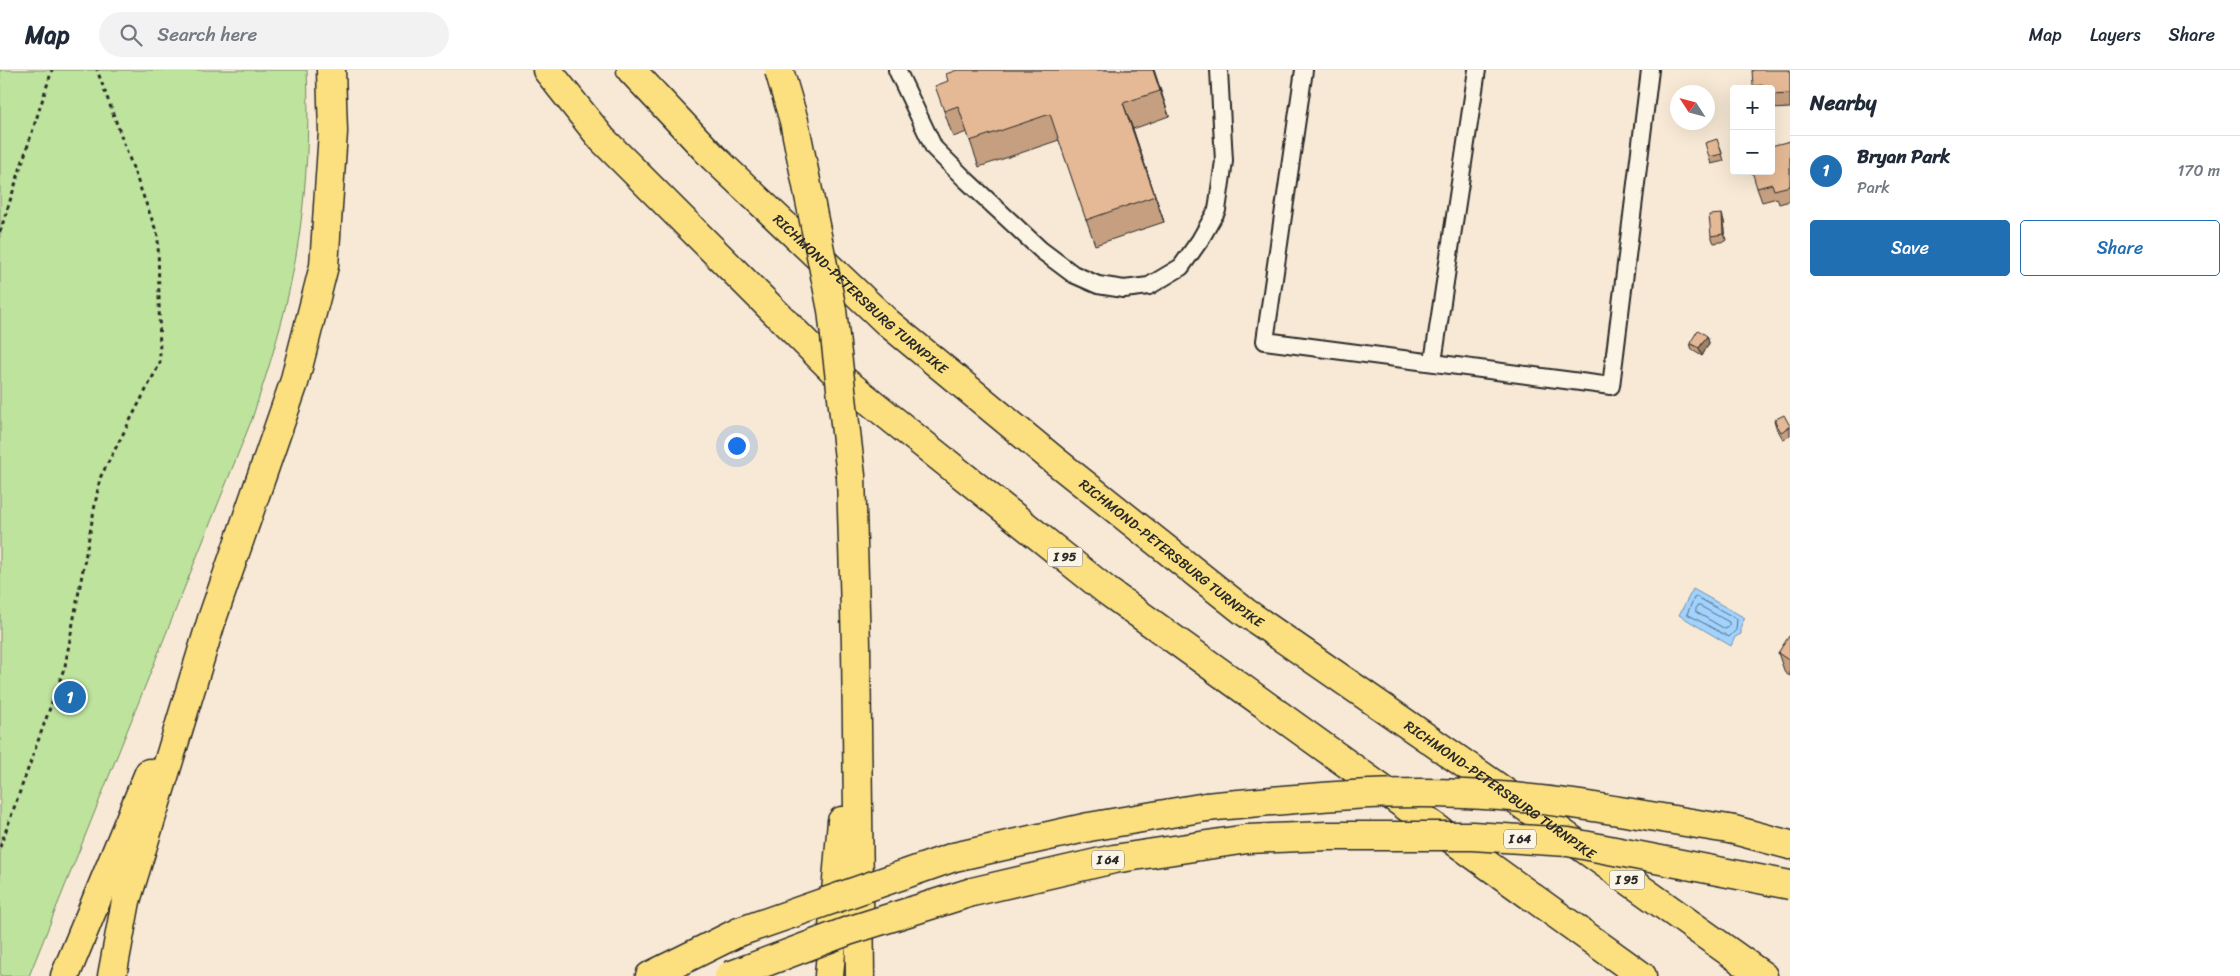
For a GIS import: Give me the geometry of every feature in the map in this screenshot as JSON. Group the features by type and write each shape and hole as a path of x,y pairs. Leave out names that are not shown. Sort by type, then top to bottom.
{"highway":[{"path":"112,976 126,901 212,619 294,383 324,266 333,132 331,70"},
{"name":"I 95","path":"547,70 602,139 842,379 1107,591 1642,976"},
{"name":"RICHMOND-PETERSBURG TURNPIKE","path":"632,70 713,157 887,322 1054,460 1245,612 1492,783 1763,976"},
{"path":"779,70 794,121 832,310 851,476 856,645 860,976"},
{"path":"65,976 212,619"},
{"path":"829,976 856,645"},
{"path":"650,976 739,932 954,857 1089,826 1206,807 1327,796 1464,794 1559,802 1734,830 1790,845"},
{"name":"I 64","path":"728,976 848,930 972,892 1114,858 1247,838 1462,836 1568,842 1790,886"}],"lane":[{"path":"897,70 934,148 965,179 1042,250 1073,274 1098,284 1124,289 1149,286 1181,267 1200,240 1217,210 1224,161 1220,70"},
{"path":"1304,70 1265,341 1611,386 1650,70"},
{"path":"1432,362 1477,70"}],"path":[{"path":"0,232 52,70"},
{"path":"0,848 65,666 100,478 160,363 158,236 101,76 97,70"}],"green space":[{"path":"0,70 307,70 307,139 303,207 285,309 270,361 252,419 29,976 0,976"}],"water":[{"path":"1693,589 1745,618 1741,625 1741,634 1735,637 1731,646 1679,615"}],"building":[{"path":"957,70 1153,70 1160,91 1123,103 1155,196 1086,220 1050,114 970,141 958,106 944,111 935,86 948,81 946,74"},
{"path":"1752,70 1790,70 1790,94 1775,95 1775,85 1753,85"},
{"path":"1717,139 1722,154 1709,157 1705,143"},
{"path":"1790,141 1790,186 1774,190 1772,184 1757,188 1753,175 1775,175 1775,145"},
{"path":"1722,214 1723,234 1711,236 1709,215"},
{"path":"1698,330 1707,336 1699,348 1690,343"},
{"path":"1784,415 1790,427 1781,432 1774,420"},
{"path":"1790,637 1790,661 1778,653"}],"place":[{"name":"Bryan Park","path":"70,697"}]}
